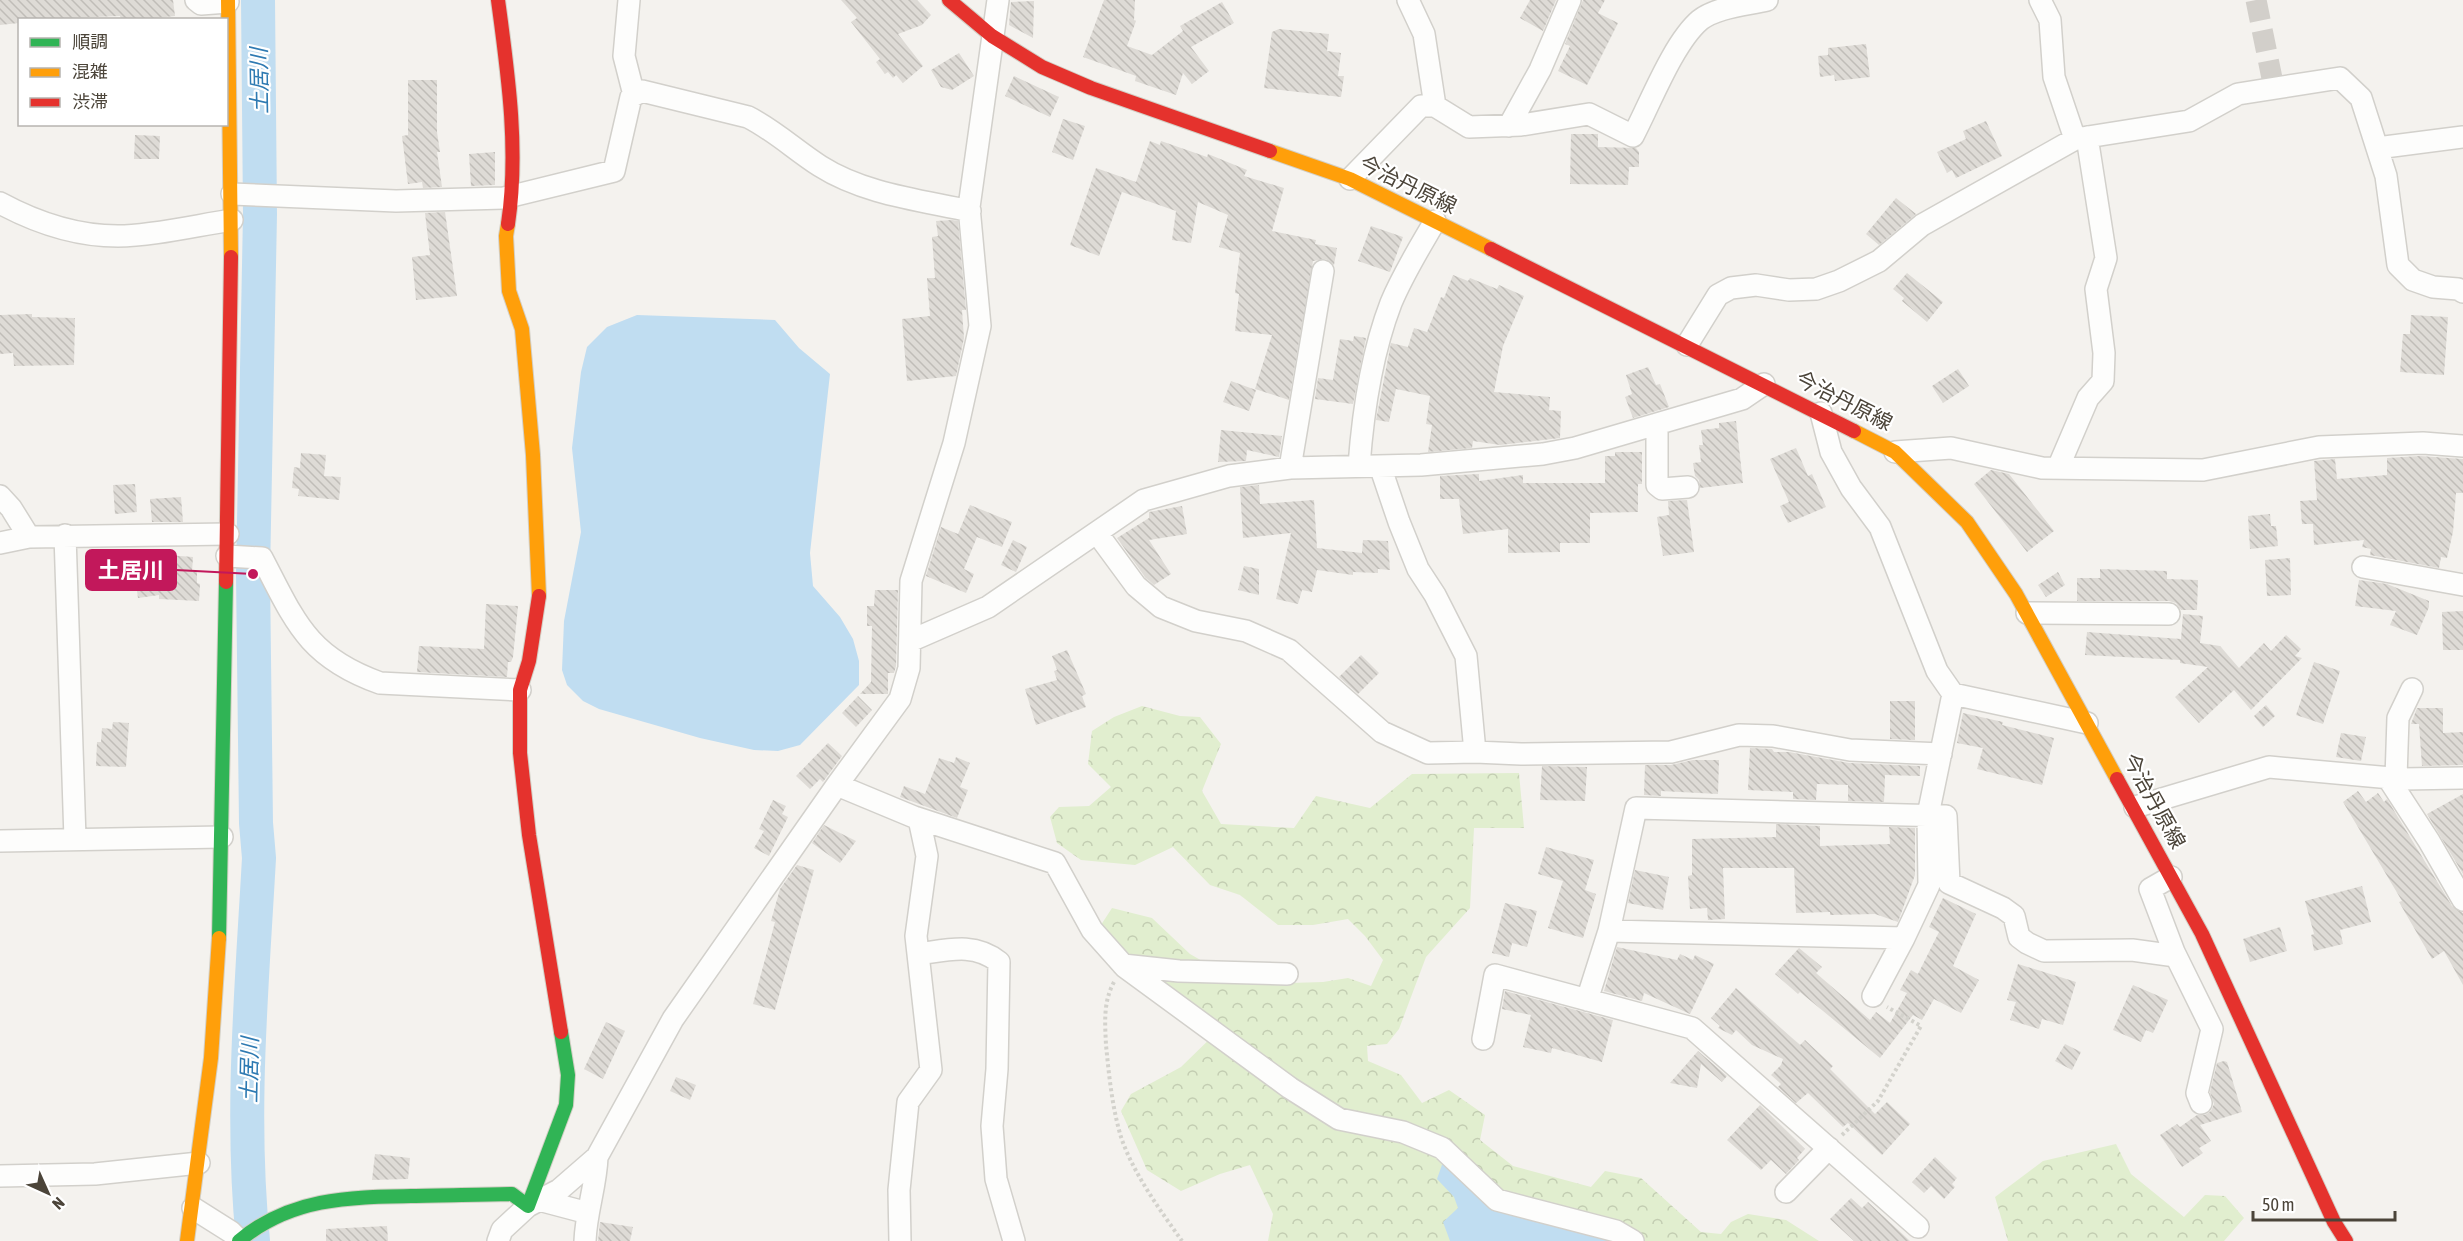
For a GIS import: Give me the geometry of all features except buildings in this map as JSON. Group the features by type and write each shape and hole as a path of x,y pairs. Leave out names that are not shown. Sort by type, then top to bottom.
{"street":[{"path":"188,1241 199,1163 218,969 233,556 228,534 232,220 239,194 228,1 201,4 196,0"},
{"path":"498,0 510,86 512,196 506,236 509,291 522,329 533,455 540,590 529,661 520,690 520,753 529,835 568,1075 566,1105 533,1203"},
{"path":"629,0 624,56 634,95"},
{"name":"今治丹原線","path":"949,0 992,36 1042,67 1091,88 1350,178 1688,345 1895,452 1967,522 2027,613 2202,934 2334,1222 2346,1241"},
{"path":"498,1241 502,1230 533,1203 559,1190 597,1157 673,1019 900,699 909,668 911,581 954,443 980,326 970,211 998,0"},
{"path":"1408,0 1425,34 1435,106"},
{"path":"1509,126 1540,70 1570,0"},
{"path":"1350,178 1421,106 1435,106 1469,127 1509,126 1589,114 1633,136 1684,38 1702,19 1726,9 1767,0"},
{"path":"2040,0 2050,20 2054,77 2081,138 2106,258 2096,289 2104,353 2103,381 2088,398 2058,468"},
{"path":"1688,345 1718,295 1731,288 1756,285 1789,290 1816,289 1839,281 1879,261 1922,225 2081,138 2189,121 2238,94 2340,78 2361,98 2386,176 2398,265 2413,280 2433,287 2458,289 2463,292"},
{"path":"239,194 396,201 504,198 614,171 631,97 642,91 748,117 769,129 821,167 854,182 896,195 970,211"},
{"path":"2377,148 2463,137"},
{"path":"0,203 47,225 78,233 120,236 232,220"},
{"path":"1359,466 1362,424 1373,360 1391,303 1436,221"},
{"path":"1290,468 1323,271"},
{"path":"910,641 988,607 1144,500 1229,476 1290,468 1421,465 1543,454 1575,448 1742,399 1764,384"},
{"path":"1821,413 1831,452 1851,488 1880,527 1937,672 1953,693 2087,723"},
{"path":"1657,424 1657,485 1662,489 1688,488"},
{"path":"1895,452 1951,448 2042,468 2203,470 2319,447 2423,443 2463,446"},
{"path":"1380,466 1418,569 1435,595 1466,656 1475,752"},
{"path":"0,496 11,508 29,537"},
{"path":"1097,533 1136,586 1161,607 1196,621 1246,631 1289,650 1382,732 1428,753 1671,752 1740,735 1773,736 1850,750 1941,754"},
{"path":"0,543 29,537 65,535 228,534"},
{"path":"65,535 75,839"},
{"path":"233,556 262,558 298,627 317,648 358,675 380,683 520,690"},
{"path":"2363,567 2463,585"},
{"path":"2027,613 2169,614"},
{"path":"2412,689 2398,718 2392,778 2463,900"},
{"path":"1873,996 1929,885 1928,815 1953,693"},
{"path":"2134,807 2269,767 2392,778 2463,778"},
{"path":"837,785 919,819 1055,863 1092,930 1124,965 1290,1088 1339,1119 1403,1132 1442,1148 1497,1200 1616,1231 1633,1241"},
{"path":"1587,1000 1609,931 1636,808 1946,816 1949,882 2003,908 2014,916 2019,937 2027,944 2044,951 2132,950 2176,956"},
{"path":"900,1241 899,1190 908,1102 931,1070 916,936 927,856 919,819"},
{"path":"0,841 222,837"},
{"path":"2171,877 2150,889 2176,956 2212,1029 2198,1093 2201,1103"},
{"path":"1609,931 1904,938"},
{"path":"919,954 959,948 987,952 999,962 997,1069 992,1126 996,1179 1014,1241"},
{"path":"1124,965 1179,971 1287,974"},
{"path":"1483,1039 1495,975 1692,1028 1918,1227"},
{"path":"1786,1192 1829,1148"},
{"path":"585,1241 597,1157"},
{"path":"0,1176 95,1174 199,1163"},
{"path":"193,1208 231,1232 240,1241 257,1226 299,1207 350,1197 513,1194 533,1203 588,1213"}],"path":[{"path":"1124,965 1110,990 1104,1015 1112,1098 1122,1138 1136,1168 1182,1241"},
{"path":"1829,1148 1878,1101 1921,1026 1878,1002 1873,996"}],"green space":[{"path":"1142,706 1180,716 1200,717 1221,744 1202,791 1221,824 1294,828 1316,796 1370,808 1412,774 1519,773 1524,828 1474,828 1470,908 1426,957 1399,1029 1387,1044 1367,1046 1368,1061 1401,1075 1422,1103 1449,1090 1485,1115 1480,1140 1513,1166 1591,1187 1605,1171 1641,1178 1701,1232 1721,1234 1731,1222 1748,1214 1786,1220 1819,1241 1268,1241 1273,1214 1250,1165 1220,1174 1181,1191 1147,1170 1121,1111 1131,1094 1181,1067 1222,1027 1170,991 1099,928 1112,908 1152,918 1190,954 1230,977 1290,983 1323,982 1348,978 1371,986 1383,960 1365,936 1348,919 1313,925 1278,925 1240,895 1210,885 1173,847 1135,865 1081,860 1057,843 1050,817 1059,807 1089,806 1111,787 1088,764 1092,731 1114,717"},
{"path":"2116,1144 2131,1174 2184,1217 2205,1195 2225,1196 2244,1218 2224,1241 2008,1241 1995,1197 2043,1161"}],"water":[{"path":"637,315 775,320 799,348 830,374 810,553 813,586 840,617 853,639 859,661 859,685 800,745 778,751 754,750 700,738 599,709 583,701 567,685 562,670 564,621 581,532 572,448 581,372 587,347 607,327"},
{"path":"1444,1159 1490,1206 1610,1241 1450,1241 1443,1222 1458,1208 1454,1197 1437,1179"}],"waterway":[{"name":"土居川","path":"253,1241 249,1193 247,1097 259,858 256,823 253,574 260,214 258,0"}],"tunnel":[{"path":"2256,0 2274,88"}],"traffic: fast":[{"path":"219,938 226,582"},
{"path":"239,1241 258,1227 279,1216 299,1208 342,1199 512,1194 528,1206 566,1105 568,1075 561,1032"}],"traffic: slow":[{"path":"228,0 231,257"},
{"path":"1270,151 1350,179 1491,249"},
{"path":"508,224 506,236 509,291 522,329 533,455 539,596"},
{"path":"1854,431 1895,452 1967,522 2016,594 2117,779"},
{"path":"187,1241 211,1058 219,938"}],"traffic: jam":[{"path":"498,0 511,112 512,168 508,224"},
{"path":"949,0 992,36 1042,67 1091,88 1270,151"},
{"path":"1491,249 1854,431"},
{"path":"226,582 231,257"},
{"path":"539,596 529,661 520,690 520,753 529,835 561,1032"},
{"path":"2117,779 2202,934 2334,1222 2346,1241"}],"place":[{"name":"土居川","path":"253,574"}]}
